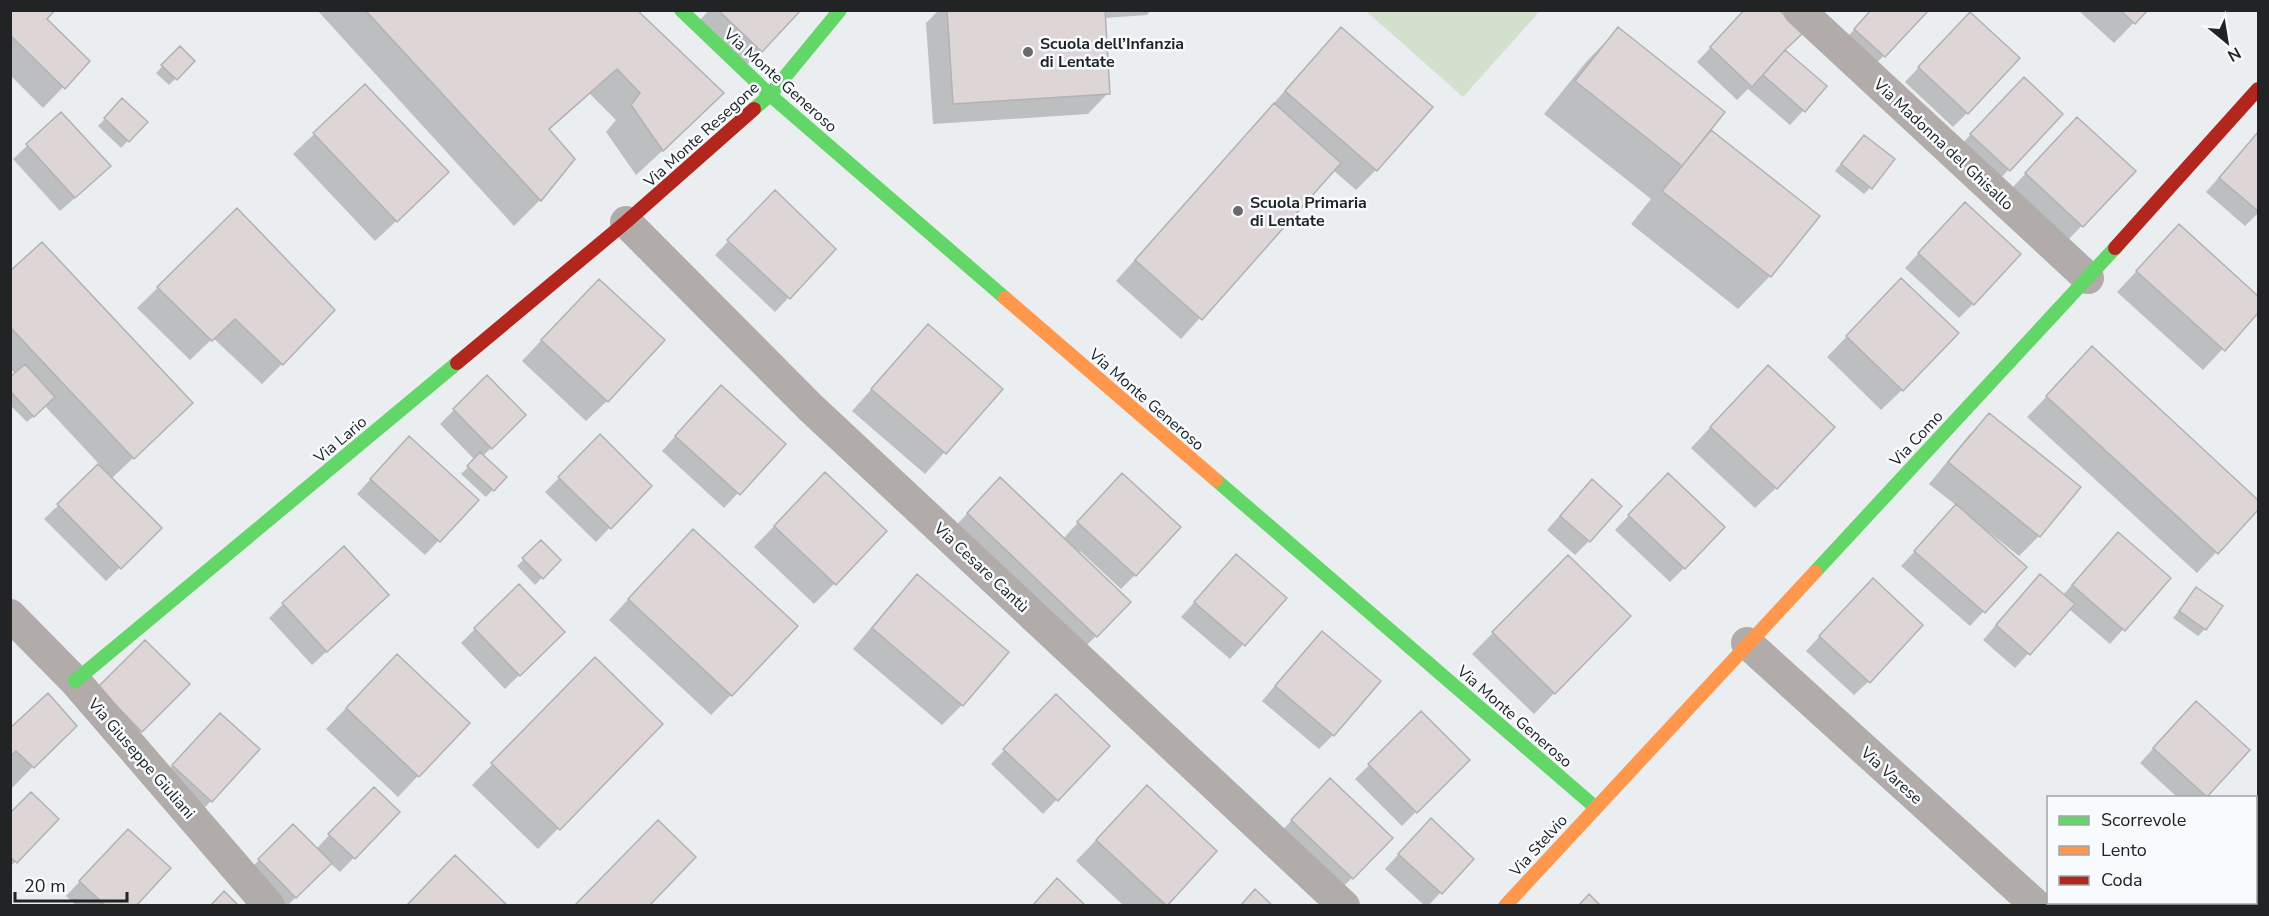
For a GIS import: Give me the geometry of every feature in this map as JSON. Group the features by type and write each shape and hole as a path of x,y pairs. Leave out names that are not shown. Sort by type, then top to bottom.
{"street":[{"name":"Via Monte Generoso","path":"681,10 770,95 1595,807"},
{"name":"Via Monte Resegone","path":"626,222 770,95 840,10"},
{"name":"Via Madonna del Ghisallo","path":"1800,10 2088,278"},
{"name":"Via Como","path":"1595,807 2088,278 2259,88"},
{"name":"Via Lario","path":"75,681 626,222"},
{"name":"Via Cesare Cantù","path":"626,222 811,408 1344,906"},
{"name":"Via Giuseppe Giuliani","path":"10,615 75,681 269,906"},
{"name":"Via Varese","path":"1747,644 2037,906"},
{"name":"Via Stelvio","path":"1505,906 1595,807"}],"green space":[{"path":"1366,11 1540,11 1463,97"}],"building":[{"path":"10,10 55,10 47,19 90,61 65,89 10,35"},
{"path":"365,10 637,10 724,93 663,151 631,105 640,93 617,69 549,129 575,159 541,201"},
{"path":"718,10 801,10 762,52"},
{"name":"Scuola dell’Infanzia di Lentate","path":"947,10 1105,10 1110,94 953,104"},
{"path":"1744,10 1779,10 1803,33 1752,87 1710,47"},
{"path":"1871,10 1929,10 1885,57 1854,29"},
{"path":"2120,10 2148,10 2135,24"},
{"path":"1970,12 2020,58 1968,114 1918,67"},
{"path":"1341,27 1433,107 1377,171 1285,91"},
{"path":"1618,27 1725,112 1682,166 1575,81"},
{"path":"180,46 195,61 177,80 161,65"},
{"path":"1785,50 1827,86 1805,112 1763,75"},
{"path":"2024,77 2063,114 2010,171 1970,134"},
{"path":"365,84 449,172 397,222 313,133"},
{"path":"122,98 148,122 129,142 104,118"},
{"name":"Scuola Primaria di Lentate","path":"1274,103 1341,163 1202,320 1135,260"},
{"path":"61,112 111,166 75,198 26,144"},
{"path":"2077,117 2136,171 2083,227 2025,173"},
{"path":"1711,130 1820,216 1771,277 1662,191"},
{"path":"2258,132 2258,211 2219,178"},
{"path":"1864,135 1895,159 1872,189 1841,164"},
{"path":"775,190 836,249 790,299 727,240"},
{"path":"1965,202 2021,254 1974,305 1918,253"},
{"path":"237,208 335,310 283,365 235,319 212,341 157,287"},
{"path":"2179,224 2258,296 2258,313 2225,351 2136,271"},
{"path":"42,242 193,403 134,459 10,327 10,271"},
{"path":"1901,278 1959,333 1903,391 1846,336"},
{"path":"599,279 665,340 608,402 541,340"},
{"path":"928,324 1003,389 946,454 871,389"},
{"path":"2092,346 2258,500 2258,510 2218,554 2046,396"},
{"path":"25,364 55,397 34,417 10,391 10,377"},
{"path":"1768,365 1835,427 1777,489 1710,427"},
{"path":"487,375 526,415 492,449 453,409"},
{"path":"721,385 786,444 740,495 675,436"},
{"path":"1989,413 2081,487 2040,537 1948,462"},
{"path":"600,434 652,486 611,529 558,477"},
{"path":"409,436 479,500 440,542 370,479"},
{"path":"480,452 507,477 494,491 467,466"},
{"path":"98,464 162,528 121,569 57,504"},
{"path":"825,472 887,531 836,585 774,526"},
{"path":"1122,473 1181,527 1136,576 1077,522"},
{"path":"1668,473 1725,527 1685,569 1628,515"},
{"path":"1000,477 1131,602 1097,637 967,513"},
{"path":"1592,479 1622,506 1590,542 1560,516"},
{"path":"1956,504 2027,567 1985,613 1914,551"},
{"path":"693,529 798,626 732,696 628,599"},
{"path":"2118,532 2171,578 2125,631 2072,585"},
{"path":"541,540 561,560 543,579 522,558"},
{"path":"344,546 389,595 327,652 282,603"},
{"path":"1236,554 1287,598 1245,646 1194,602"},
{"path":"1568,555 1631,616 1555,694 1492,632"},
{"path":"917,574 1009,652 963,706 872,628"},
{"path":"2040,574 2075,604 2030,655 1996,625"},
{"path":"1873,578 1923,625 1870,683 1819,636"},
{"path":"519,584 565,632 520,676 474,628"},
{"path":"2196,587 2223,606 2206,630 2179,611"},
{"path":"1322,631 1381,681 1334,736 1275,686"},
{"path":"145,640 190,684 142,732 98,687"},
{"path":"397,654 470,723 419,777 346,708"},
{"path":"595,657 663,724 560,830 491,763"},
{"path":"48,693 77,726 34,768 16,751 10,757 10,728"},
{"path":"1056,694 1110,746 1058,801 1003,749"},
{"path":"2196,701 2250,750 2206,796 2153,748"},
{"path":"1421,711 1470,760 1417,813 1368,764"},
{"path":"220,713 260,749 212,802 172,765"},
{"path":"1330,778 1393,838 1353,879 1291,820"},
{"path":"1147,785 1217,851 1167,906 1096,840"},
{"path":"374,787 400,812 355,859 328,834"},
{"path":"31,792 59,819 17,863 10,857 10,813"},
{"path":"1431,818 1474,859 1442,894 1398,854"},
{"path":"658,820 696,857 649,906 574,906"},
{"path":"293,824 332,863 296,898 258,859"},
{"path":"128,829 171,868 136,906 106,906 79,881"},
{"path":"455,855 508,906 406,906"},
{"path":"1057,878 1086,906 1032,906"},
{"path":"1255,889 1273,906 1240,906"},
{"path":"224,891 239,906 210,906"},
{"path":"1589,894 1601,906 1578,906"}],"traffic: fast":[{"path":"681,10 770,95 1005,298"},
{"path":"754,109 770,95 840,10"},
{"path":"1815,572 2115,248"},
{"path":"75,681 457,363"},
{"path":"1216,480 1595,807"}],"traffic: slow":[{"path":"1005,298 1216,480"},
{"path":"1505,906 1815,572"}],"traffic: jam":[{"path":"2115,248 2258,89"},
{"path":"457,363 626,222 754,109"}],"place":[{"name":"Scuola dell’Infanzia di Lentate","path":"1028,52"},
{"name":"Scuola Primaria di Lentate","path":"1238,211"}]}
